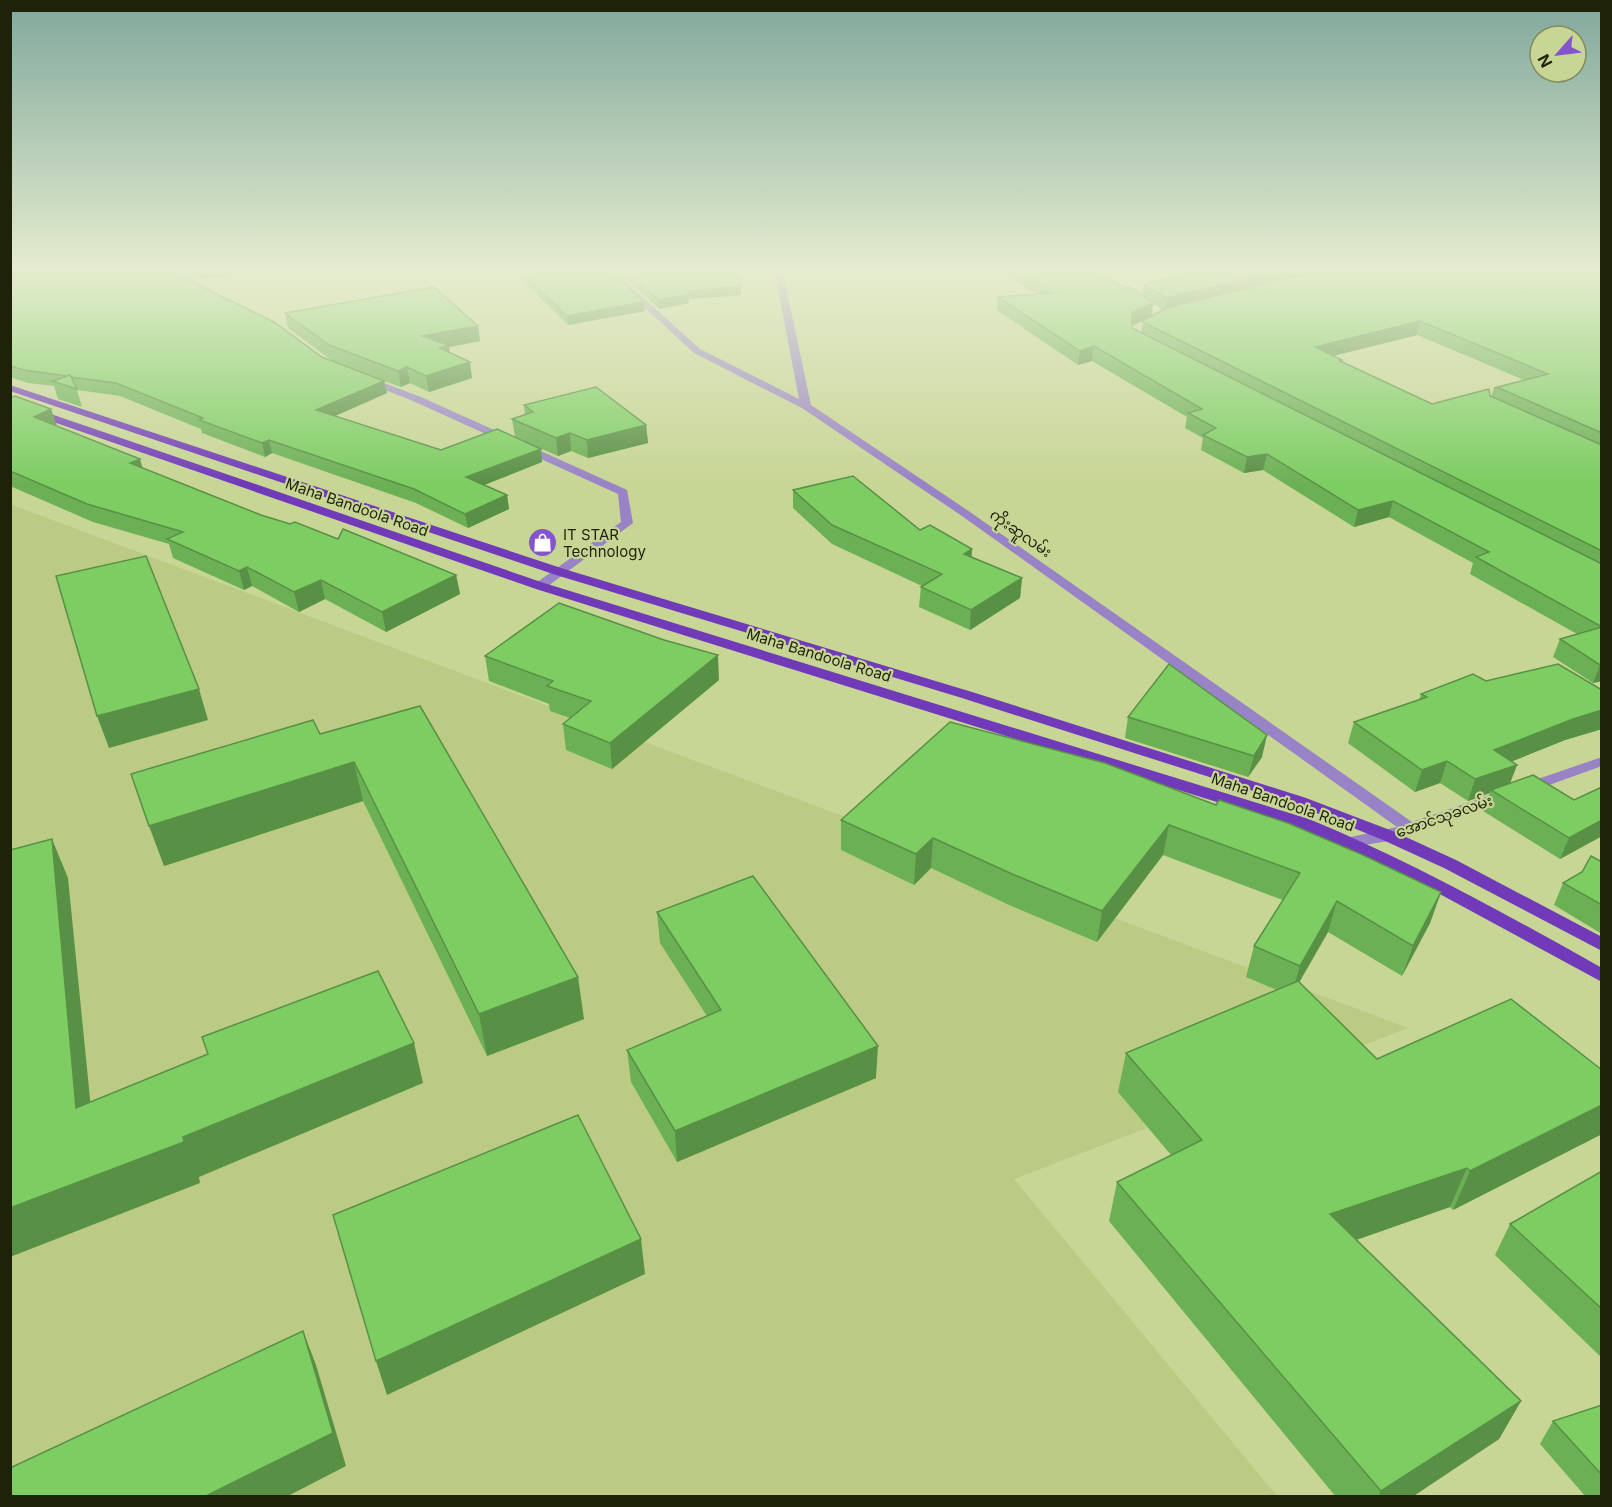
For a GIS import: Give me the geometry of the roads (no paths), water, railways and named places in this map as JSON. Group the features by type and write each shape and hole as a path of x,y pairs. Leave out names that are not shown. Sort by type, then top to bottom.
{"main road":[{"name":"Maha Bandoola Road","path":"10,388 560,572 967,695 1300,801 1389,836 1450,864 1602,945"},
{"name":"Maha Bandoola Road","path":"10,403 540,586 1303,823 1352,842 1426,879 1602,976"}],"street":[{"name":"ကိုးဆူလမ်း","path":"689,343 697,351 806,406 966,514 1409,828"},
{"path":"793,343 806,406"},
{"path":"356,375 417,399 623,492 627,523 540,586"},
{"name":"အောင်သုခလမ်း","path":"1352,842 1389,836 1602,761"}],"place":[{"name":"IT STAR Technology","path":"542,543"}]}
